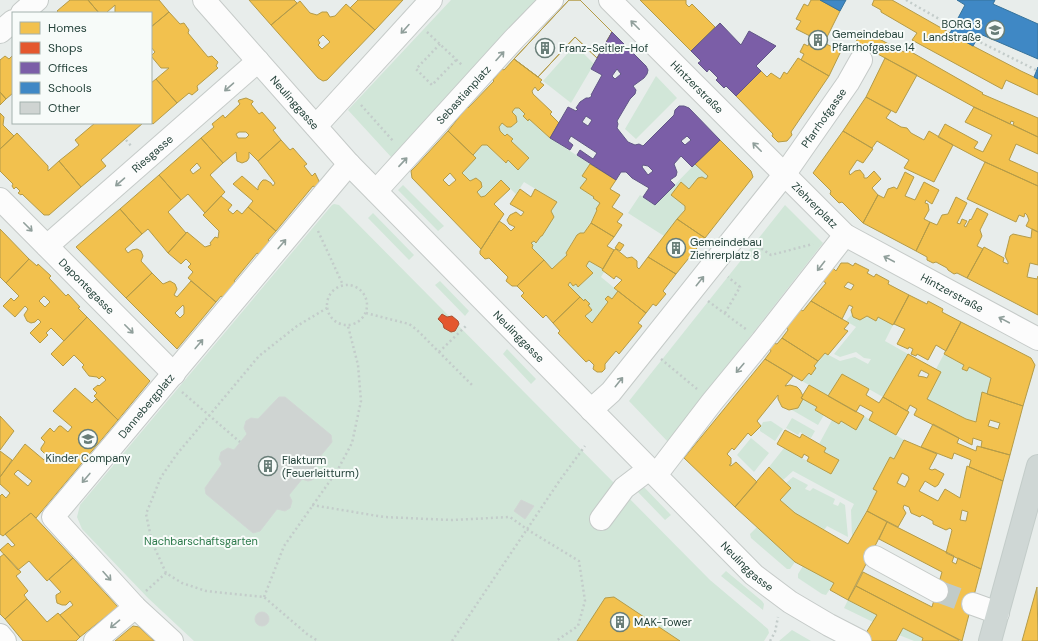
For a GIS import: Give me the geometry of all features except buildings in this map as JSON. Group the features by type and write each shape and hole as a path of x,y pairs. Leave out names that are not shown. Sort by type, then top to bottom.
{"main road":[{"path":"990,641 1038,466"}],"street":[{"path":"23,12 37,0"},
{"name":"Neulinggasse","path":"204,0 349,164 754,575 789,601 829,625 860,641"},
{"path":"316,126 431,0"},
{"name":"Sebastianplatz","path":"376,191 514,39 552,0"},
{"name":"Hintzerstraße","path":"610,0 784,174"},
{"path":"0,32 12,22"},
{"name":"Pfarrhofgasse","path":"784,174 848,83 861,60"},
{"name":"Riesgasse","path":"47,246 258,61"},
{"name":"Dannebergplatz","path":"172,641 140,600 53,517 177,383 308,213 349,164"},
{"name":"Ziehrerplatz","path":"591,410 611,392 784,174 845,235 762,342 652,472 624,488 601,519"},
{"name":"Dapontegasse","path":"0,199 47,246 177,383"},
{"name":"Hintzerstraße","path":"845,235 1038,339"},
{"path":"875,557 937,590"},
{"path":"95,641 140,600"},
{"path":"972,604 998,613"},
{"path":"0,635 5,641"}],"path":[{"path":"906,0 953,27"},
{"path":"426,30 465,68"},
{"path":"976,40 1036,70"},
{"path":"440,44 416,69 432,85 456,60"},
{"path":"359,102 399,148"},
{"path":"126,140 132,148"},
{"path":"308,213 324,243 343,285"},
{"path":"751,242 771,255 817,242"},
{"path":"725,275 740,287 725,313"},
{"path":"343,285 355,286 365,294 368,307 366,313 359,322 348,326 337,323 329,314 327,308 327,302 332,291 343,285"},
{"path":"705,299 762,342"},
{"path":"318,641 307,634 264,597 206,591 182,583 166,573 152,542 146,514 161,477 177,454 259,356 298,326 327,308"},
{"path":"366,313 409,324 417,330 474,387"},
{"path":"439,352 467,325"},
{"path":"264,597 284,546 337,471 352,443 361,400 358,365 348,326"},
{"path":"659,358 712,402"},
{"path":"177,383 209,415 240,442"},
{"path":"452,641 528,530 560,480 585,446"},
{"path":"312,505 384,517 450,520 510,517 579,562 585,601 578,626 556,641"},
{"path":"140,600 166,573"},
{"path":"770,641 775,632 778,615 789,601"}],"green space":[{"path":"451,0 539,0 392,158 348,110"},
{"path":"575,45 594,64 571,103 543,81"},
{"path":"656,76 677,98 636,139 625,129"},
{"path":"515,108 519,108 525,114 523,116 527,120 529,119 550,138 590,164 583,175 587,179 580,188 600,203 584,233 576,237 566,253 567,255 552,269 532,248 533,245 531,243 534,241 537,243 542,236 553,217 551,211 557,202 524,182 516,194 501,180 485,196 481,197 477,192 482,187 481,182 476,178 470,181 462,173 476,158 473,155 482,145 487,145 505,163 508,160 518,170 529,159 511,141 513,139 507,134 505,136 500,131 499,127 502,123 507,127 511,127 517,122 516,116 512,112"},
{"path":"695,164 708,176 706,179 702,177 689,189 681,183 671,195 685,206 685,210 664,236 628,213 640,195 655,205"},
{"path":"403,185 444,226 438,231 398,190"},
{"name":"Nachbarschaftsgarten","path":"334,204 339,205 710,580 768,629 769,633 764,641 194,641 148,598 82,529 77,517 80,505"},
{"path":"785,205 823,243 668,442 629,401"},
{"path":"373,213 414,255 409,260 368,218"},
{"path":"589,261 603,269 602,270 604,272 601,277 618,291 612,299 608,296 605,299 608,302 592,323 585,316 592,310 588,305 589,304 568,285 570,282 573,286 576,284 578,287 593,273 586,266"},
{"path":"440,281 469,311 465,316 435,285"},
{"path":"852,314 853,317 859,320 867,316 876,321 878,317 893,325 885,341 908,354 883,397 842,374 828,396 802,381 809,373 811,375 816,368 814,366 825,353 840,361 855,357 868,364 871,359 864,358 856,352 840,357 834,354 856,327 846,321"},
{"path":"507,349 536,379 531,384 503,354"},
{"path":"944,354 964,365 962,369 967,371 969,367 991,378 987,394 982,393 976,422 966,419 927,399 941,372 936,369"},
{"path":"803,399 817,407 815,410 824,415 818,425 792,410 798,408"},
{"path":"864,416 904,440 894,459 873,489 877,491 852,537 851,510 854,504 793,471 783,480 769,467 784,448 831,474 838,460 824,452 826,448 819,444 832,420 839,424 841,421"},
{"path":"792,418 815,431 811,438 800,432 798,435 786,428"},
{"path":"771,421 783,429 775,441 760,431 763,422"},
{"path":"751,438 769,453 754,472 737,455"},
{"path":"793,477 808,485 805,489 810,491 813,488 835,499 833,504 838,506 840,502 845,505 848,537 827,526 824,530 795,513 780,500 791,488 786,483"},
{"path":"641,484 671,515 665,520 635,489"},
{"path":"757,527 795,562 790,569 787,569 751,538 750,534"},
{"path":"803,566 834,583 826,595 822,594 798,578 798,574"},
{"path":"726,571 762,601 764,604 763,610 721,576"},
{"path":"848,600 877,615 873,622 844,608"},
{"path":"903,628 923,638 922,641 914,641 899,635"},
{"path":"792,630 811,641 779,641"}],"tunnel":[{"path":"937,591 973,604"}],"place":[{"name":"BORG 3 Landstraße","path":"995,30"},
{"name":"Gemeindebau Pfarrhofgasse 14","path":"818,40"},
{"name":"Franz-Seitler-Hof","path":"545,48"},
{"name":"Gemeindebau Ziehrerplatz 8","path":"676,248"},
{"name":"Kinder Company","path":"88,439"},
{"name":"Flakturm (Feuerleitturm)","path":"268,466"},
{"name":"MAK-Tower","path":"620,622"}]}
